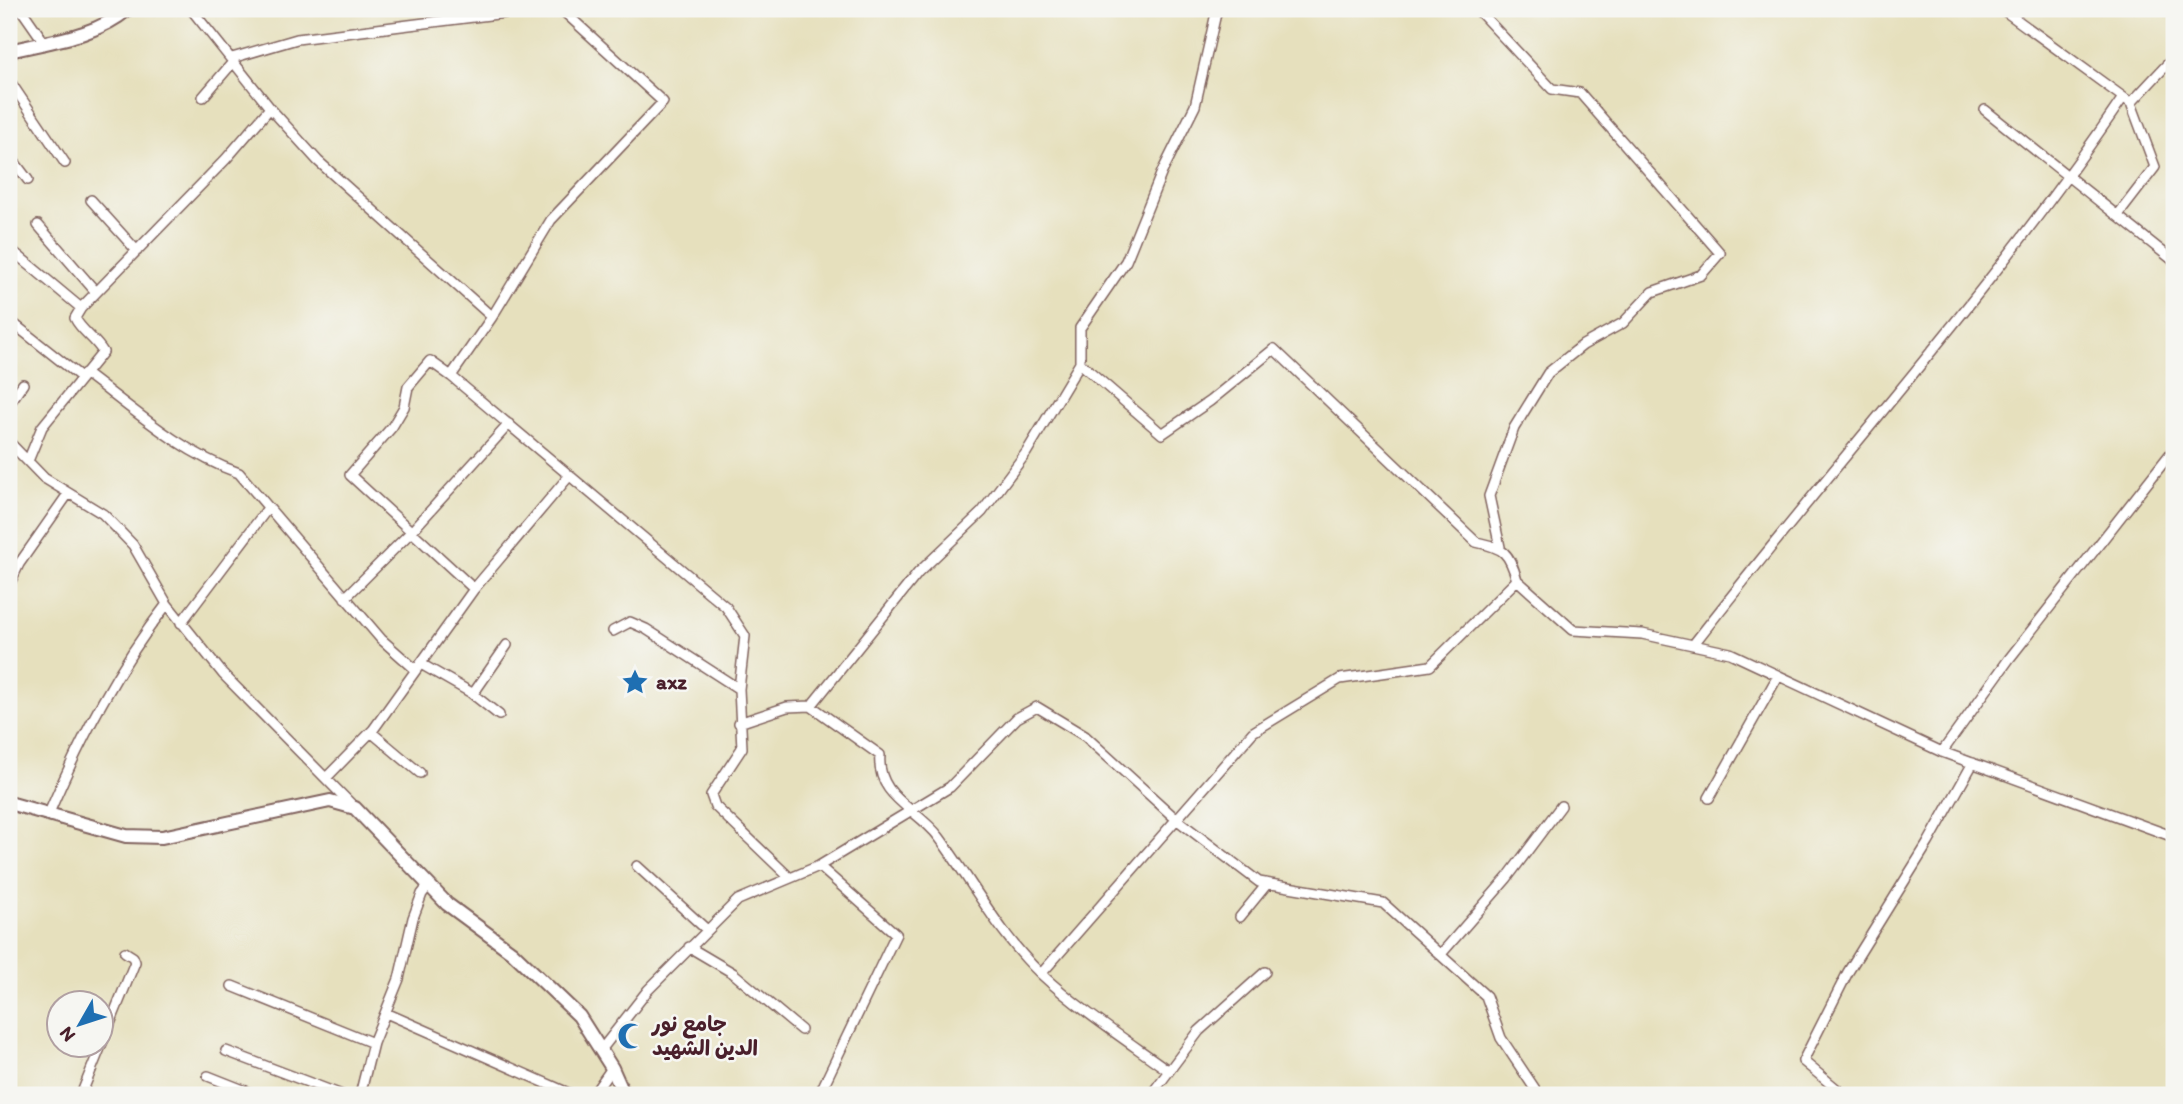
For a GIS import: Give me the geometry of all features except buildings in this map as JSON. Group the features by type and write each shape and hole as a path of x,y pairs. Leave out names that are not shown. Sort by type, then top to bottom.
{"street":[{"path":"21,9 44,42"},
{"path":"9,51 93,31 114,21 128,9"},
{"path":"191,9 270,108 356,197 492,317"},
{"path":"204,97 233,59 297,39 537,9"},
{"path":"451,376 562,206 619,152 663,102 561,9"},
{"path":"811,706 919,573 982,512 1026,453 1080,363 1080,328 1126,261 1162,172 1195,106 1217,9"},
{"path":"1477,9 1552,89 1580,93 1720,253 1702,275 1652,292 1623,323 1583,345 1548,373 1514,428 1489,496 1500,547 1512,561 1517,580 1573,630 1642,634 1730,653 1942,752 2174,837"},
{"path":"2002,9 2127,101 2155,167 2118,215"},
{"path":"1693,645 1977,297 2127,101 2174,57"},
{"path":"9,80 65,163"},
{"path":"28,461 42,427 103,352 96,339 78,324 75,318 80,307 226,159 270,108"},
{"path":"1985,110 2174,261"},
{"path":"9,155 28,180"},
{"path":"92,200 137,251"},
{"path":"38,225 96,292"},
{"path":"9,248 80,307"},
{"path":"9,320 177,441 217,466 239,473 382,639 419,667 473,694 499,715"},
{"path":"1080,363 1162,435 1274,349 1476,542 1500,547"},
{"path":"474,589 350,475 392,428 404,407 408,387 430,360 726,607 745,636 739,689 742,748 711,795 715,806 789,877"},
{"path":"9,404 23,384"},
{"path":"345,598 411,532 509,424"},
{"path":"12,445 44,478 103,514 133,545 167,604 223,674 447,904 512,952 570,1007 601,1050 624,1095"},
{"path":"9,457 12,445"},
{"path":"1942,752 2009,659 2174,449"},
{"path":"326,778 371,732 474,589 570,475"},
{"path":"9,585 19,564 68,494"},
{"path":"181,623 268,508"},
{"path":"1041,974 1253,732 1340,679 1430,666 1517,580"},
{"path":"49,813 93,715 137,642 167,604"},
{"path":"613,631 630,622 646,629 739,689"},
{"path":"473,694 507,645"},
{"path":"1709,798 1778,676"},
{"path":"739,723 787,707 811,706 880,755 878,771 888,789 937,835 998,925 1041,974 1169,1071"},
{"path":"601,1050 628,1013 689,947 738,900 819,866 950,787 1017,718 1037,706 1085,736 1176,819 1259,882 1383,903 1486,996 1501,1038 1539,1095"},
{"path":"371,732 420,773"},
{"path":"1844,1095 1803,1061 1848,972 1928,843 1973,763"},
{"path":"9,803 127,836 162,837 330,801 355,808"},
{"path":"1441,954 1507,878 1561,806"},
{"path":"637,866 707,930"},
{"path":"819,866 896,934 822,1094"},
{"path":"1240,917 1267,884"},
{"path":"360,1095 373,1043 408,948 413,918 429,885"},
{"path":"689,947 733,972 801,1030"},
{"path":"81,1095 135,962 134,957 125,952"},
{"path":"1151,1095 1199,1031 1265,972"},
{"path":"232,986 373,1043"},
{"path":"386,1013 573,1095"},
{"path":"226,1051 342,1095"},
{"path":"593,1095 612,1068"},
{"path":"208,1076 256,1095"}],"place":[{"name":"axz","path":"635,682"},
{"name":"جامع نور الدين الشهيد","path":"631,1036"}]}
